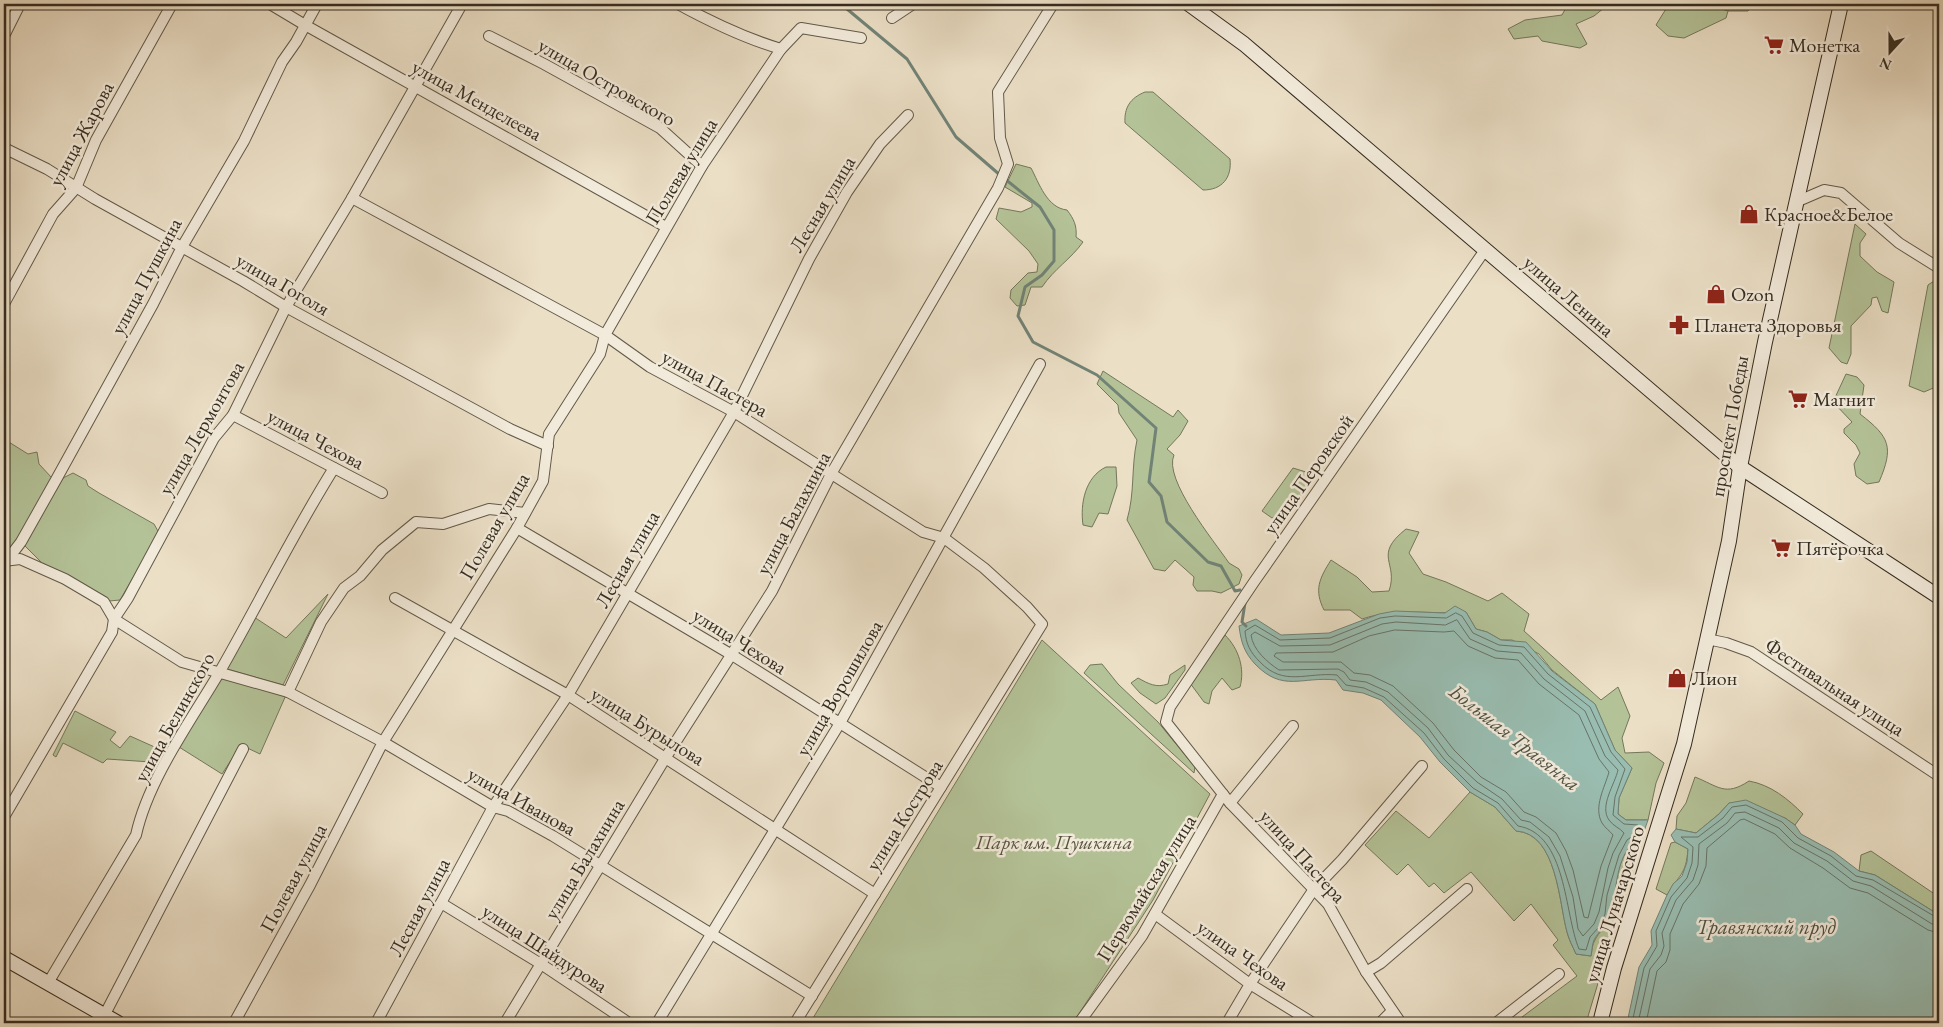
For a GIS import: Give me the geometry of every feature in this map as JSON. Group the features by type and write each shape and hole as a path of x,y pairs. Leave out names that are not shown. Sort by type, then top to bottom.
{"street":[{"path":"4,36 20,4"},
{"name":"улица Жарова","path":"4,304 53,214 76,188 96,140 172,4"},
{"name":"улица Менделеева","path":"270,4 304,25 666,227"},
{"name":"улица Пушкина","path":"4,563 22,542 153,304 182,247 244,141 282,62 317,4"},
{"name":"улица Лермонтова","path":"4,817 112,632 114,619 128,598 214,438 233,415 286,307 352,198 462,4"},
{"path":"678,4 720,26 759,43 781,49"},
{"path":"892,18 913,4"},
{"name":"улица Балахнина","path":"505,1023 666,757 772,591 831,474 998,188 1008,164 1000,138 998,92 1053,4"},
{"name":"улица Ленина","path":"1189,4 1244,44 1740,467 1939,597"},
{"name":"проспект Победы","path":"1667,797 1684,744 1729,541 1740,467 1765,342 1842,4"},
{"name":"Полевая улица","path":"234,1023 310,885 383,742 517,528 543,481 549,434 600,354 605,335 702,166 781,49 801,28 862,38"},
{"name":"улица Островского","path":"489,36 660,128 702,166"},
{"name":"Лесная улица","path":"376,1023 493,807 568,695 734,412 809,259 847,192 880,144 908,114"},
{"name":"улица Гоголя","path":"4,148 47,169 76,188 286,307 510,429 548,446"},
{"path":"1796,202 1824,190 1841,193 1899,243 1939,268"},
{"name":"улица Пастера","path":"352,198 605,335 650,367 734,412 924,532 944,538 984,568 1028,606 1042,624"},
{"name":"улица Перовской","path":"1166,722 1170,707 1249,589 1485,250"},
{"name":"улица Ворошилова","path":"657,1023 840,723 1040,364"},
{"name":"улица Чехова","path":"233,415 382,494"},
{"name":"улица Белинского","path":"48,983 136,835 140,816 172,750 219,673 268,582 334,468"},
{"path":"288,692 322,622 344,588 360,576 382,550 416,522 443,524 489,509 525,513"},
{"name":"улица Чехова","path":"517,528 732,655 941,788"},
{"path":"4,563 20,559 65,579 104,602 114,619"},
{"name":"улица Бурылова","path":"395,598 568,695 762,820 775,831 875,894"},
{"name":"улица Иванова","path":"114,619 182,662 288,692 383,742 493,807 508,811 601,866 812,996"},
{"name":"улица Кострова","path":"795,1023 1042,624"},
{"name":"Фестивальная улица","path":"1706,639 1726,643 1751,652 1939,776"},
{"name":"улица Пастера","path":"1166,722 1230,803 1328,904 1366,972 1401,1023"},
{"path":"1230,803 1294,726"},
{"path":"104,1016 243,750"},
{"path":"1227,1023 1250,984 1314,889 1342,860 1422,766"},
{"name":"Первомайская улица","path":"1083,1021 1142,936 1223,794"},
{"name":"улица Луначарского","path":"1600,1023 1614,968 1667,797"},
{"path":"1366,972 1381,963 1467,889"},
{"name":"улица Шайдурова","path":"441,903 541,964 629,1023"},
{"name":"улица Чехова","path":"1155,914 1250,984 1313,1023"},
{"path":"4,958 118,1023"},
{"path":"1496,1023 1560,974"},
{"path":"1380,1023 1392,1011"}],"green space":[{"path":"1568,4 1609,4 1594,16 1576,24 1587,44 1580,48 1542,41 1538,36 1514,39 1508,29 1525,20 1562,15"},
{"path":"1669,4 1705,4 1728,11 1726,18 1684,38 1668,36 1656,25"},
{"path":"1731,4 1752,4 1748,11 1728,11"},
{"path":"1145,92 1153,92 1230,159 1229,172 1224,182 1216,188 1203,190 1125,123 1129,104 1135,97"},
{"path":"1016,164 1031,168 1049,200 1054,205 1067,210 1075,226 1076,237 1083,242 1042,287 1031,287 1025,305 1017,306 1010,298 1011,290 1028,273 1037,272 1038,264 1029,251 996,219 999,208 1021,212 1032,207 1032,203 1005,187"},
{"path":"1855,224 1866,234 1860,243 1860,256 1877,272 1894,282 1888,313 1882,311 1877,297 1872,298 1871,305 1851,326 1851,354 1847,364 1841,362 1829,348"},
{"path":"1937,279 1939,280 1939,380 1938,386 1924,392 1909,386 1928,285"},
{"path":"1103,371 1173,417 1178,410 1188,421 1180,435 1167,449 1174,455 1173,466 1176,479 1202,525 1229,563 1239,569 1242,575 1239,584 1221,593 1197,591 1193,585 1194,577 1175,560 1165,571 1154,569 1127,520 1137,440 1119,413 1118,405 1097,384"},
{"path":"1846,374 1857,377 1864,385 1860,414 1878,429 1886,444 1887,460 1879,482 1867,484 1856,476 1854,464 1860,453 1856,445 1844,433 1844,429 1852,422 1833,402"},
{"path":"4,439 28,454 37,452 39,464 52,478 18,539 8,550 4,548"},
{"path":"1106,467 1116,467 1117,486 1108,514 1099,513 1092,527 1083,525 1083,500 1089,484 1093,477"},
{"path":"1293,468 1306,472 1311,477 1301,496 1285,511 1272,518 1262,511"},
{"path":"73,473 86,480 88,486 99,493 154,524 159,533 120,600 109,601 46,567 25,546 26,541 63,478"},
{"path":"1406,529 1419,532 1409,553 1423,574 1488,601 1502,593 1529,614 1524,631 1601,700 1618,687 1630,716 1622,738 1625,753 1649,752 1664,763 1656,783 1648,820 1626,820 1618,814 1619,798 1632,768 1615,750 1595,704 1552,670 1539,654 1512,640 1501,640 1487,632 1476,629 1466,612 1401,612 1375,615 1362,619 1350,610 1324,610 1319,596 1319,585 1323,573 1331,560 1357,577 1372,592 1389,591 1391,573 1388,553 1390,546 1396,538"},
{"path":"328,594 283,685 227,669 254,617 286,638"},
{"path":"1225,635 1234,646 1240,660 1242,673 1240,687 1232,690 1222,678 1212,691 1209,704 1204,702 1190,683"},
{"name":"Парк им. Пушкина","path":"1042,640 1210,794 1153,900 1073,1023 810,1023"},
{"path":"1102,664 1118,684 1158,722 1195,767 1194,773 1084,673 1090,665"},
{"path":"1185,665 1185,670 1165,698 1156,704 1140,693 1131,683 1138,678 1153,685 1168,684 1170,675"},
{"path":"221,678 286,695 260,754 241,745 222,774 179,747"},
{"path":"75,711 116,732 110,740 120,748 130,736 159,749 151,762 107,759 103,763 63,743 56,757 53,755"},
{"path":"1695,777 1727,789 1741,786 1749,781 1757,783 1779,793 1803,814 1795,825 1785,818 1729,803 1696,833 1676,829 1677,816 1686,803"},
{"path":"1470,792 1495,807 1516,831 1530,835 1540,844 1548,856 1554,871 1567,932 1576,954 1591,956 1594,942 1609,917 1621,862 1626,852 1642,837 1586,1023 1514,1023 1577,976 1553,945 1558,940 1531,904 1514,921 1471,872 1444,893 1434,883 1429,887 1408,864 1397,875 1365,845 1396,811 1429,838"},
{"path":"1675,842 1688,849 1686,865 1667,895 1656,889 1671,843"},
{"path":"1871,851 1939,897 1939,915 1875,875 1859,871 1861,855"}],"water":[{"path":"1455,606 1466,612 1476,629 1487,632 1501,640 1526,642 1552,671 1595,704 1615,750 1632,768 1619,798 1618,814 1626,820 1648,820 1642,837 1626,852 1621,862 1609,917 1594,940 1591,956 1576,954 1567,932 1554,871 1548,856 1540,844 1530,835 1516,831 1495,807 1470,792 1440,762 1420,737 1381,700 1363,693 1343,690 1336,680 1284,681 1265,673 1248,655 1242,642 1239,626 1256,619 1281,635 1329,633 1379,614 1395,611 1445,613"},
{"name":"Травянский пруд","path":"1746,800 1785,818 1795,825 1801,834 1834,852 1859,871 1875,875 1939,915 1939,1023 1627,1023 1639,967 1652,945 1651,931 1667,895 1673,884 1682,876 1687,862 1688,849 1675,842 1671,835 1676,829 1696,833 1729,803"}],"waterway":[{"name":"Большая Травянка","path":"841,4 907,59 956,137 1000,175"},
{"name":"Большая Травянка","path":"1005,179 1040,207 1054,230 1054,261 1042,275 1025,287 1018,316 1033,342 1097,375 1156,428 1149,482 1161,496 1167,522 1208,562 1221,566 1235,591 1240,590"},
{"name":"Большая Травянка","path":"1245,603 1242,622 1246,626"}],"place":[{"name":"Монетка","path":"1774,45"},
{"name":"Красное&Белое","path":"1749,214"},
{"name":"Ozon","path":"1716,294"},
{"name":"Планета Здоровья","path":"1679,325"},
{"name":"Магнит","path":"1798,399"},
{"name":"Пятёрочка","path":"1781,548"},
{"name":"Лион","path":"1677,678"}]}
